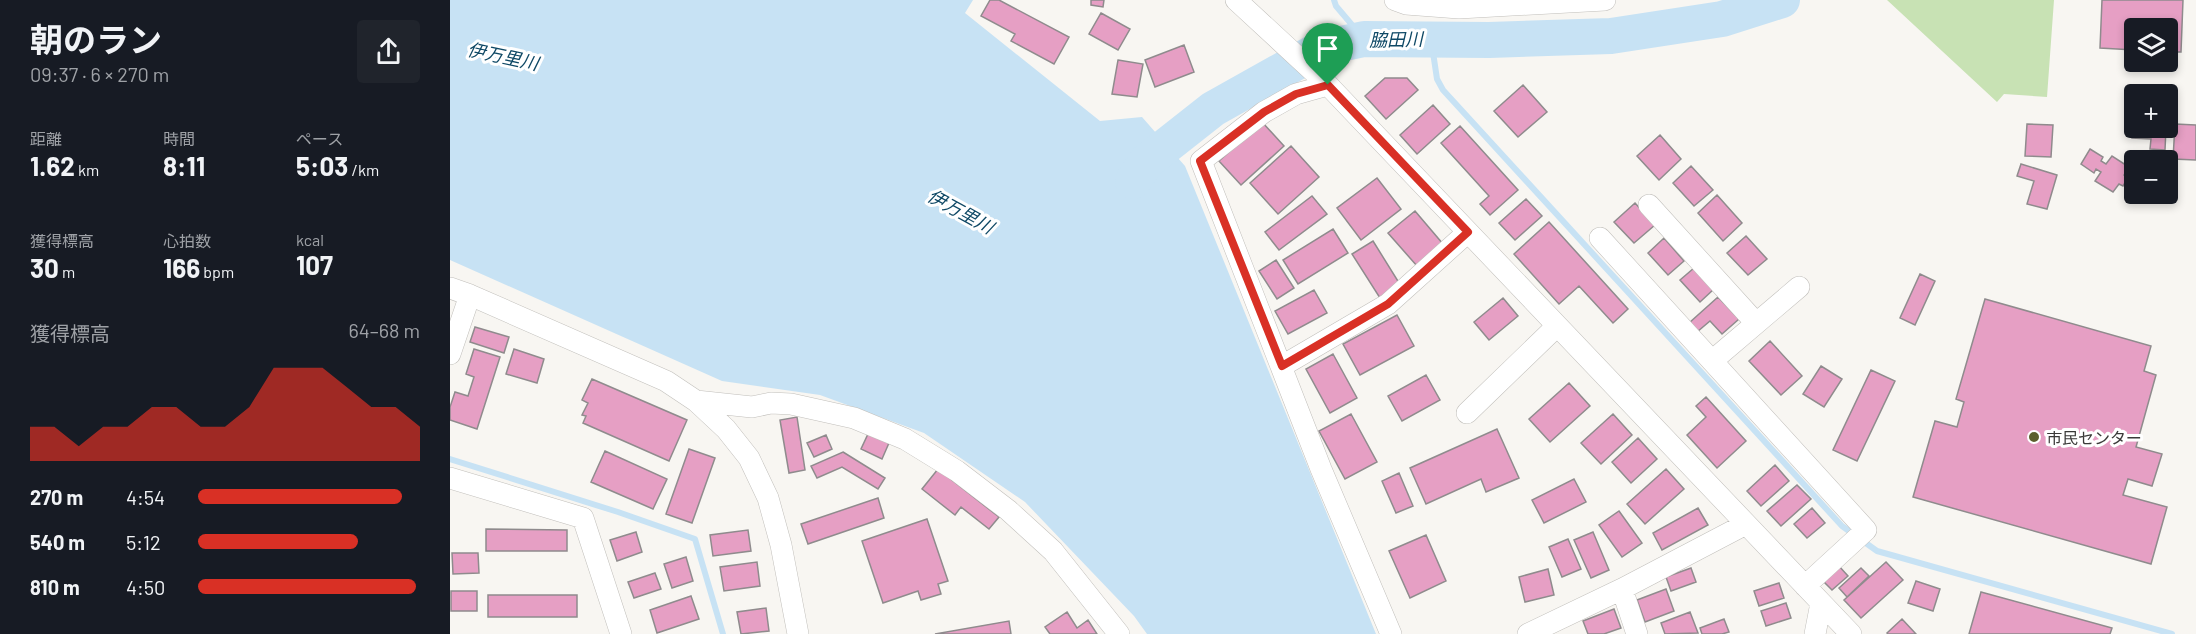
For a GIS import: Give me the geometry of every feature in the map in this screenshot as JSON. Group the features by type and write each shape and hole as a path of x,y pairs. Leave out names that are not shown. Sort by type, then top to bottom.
{"street":[{"path":"1236,0 1328,85 1851,634"},
{"path":"1395,0 1406,4 1460,8 1605,0"},
{"path":"1328,85 1296,94 1264,112 1200,161 1321,469 1391,634"},
{"path":"1649,205 1756,323"},
{"path":"1282,366 1388,304 1468,232"},
{"path":"1600,238 1712,361 1859,537 1805,586"},
{"path":"1712,361 1799,287"},
{"path":"450,354 460,292 666,381 696,401 726,429 749,458 768,498 781,544 798,634"},
{"path":"1467,413 1557,326"},
{"path":"696,401 752,407 771,403 791,404 854,418 905,439 957,471 1016,516 1053,551 1119,634"},
{"path":"450,478 583,518 621,634 604,634"},
{"path":"1528,634 1746,525"},
{"path":"1622,589 1638,634"},
{"path":"1815,634 1821,603"}],"green space":[{"path":"1887,0 2054,0 2047,97 2004,94 1997,102"}],"water":[{"name":"伊万里川","path":"450,0 973,0 965,13 1100,121 1142,117 1185,166 1376,634 1147,634 1134,616 1025,502 924,433 820,395 722,381 450,260"}],"building":[{"path":"990,0 999,0 1069,37 1054,64 1011,41 1015,34 981,16"},
{"path":"1091,0 1104,0 1103,7 1091,5"},
{"path":"2102,0 2183,0 2181,52 2178,52 2178,18 2124,18 2124,49 2100,48"},
{"path":"1101,13 1130,29 1118,50 1089,34"},
{"path":"1184,45 1194,72 1155,87 1145,60"},
{"path":"1118,60 1143,64 1137,97 1112,94"},
{"path":"1385,78 1407,78 1418,90 1386,119 1365,96"},
{"path":"1523,85 1547,112 1518,137 1494,111"},
{"path":"1433,105 1450,124 1417,154 1400,135"},
{"path":"1262,122 1284,146 1241,185 1219,161"},
{"path":"2027,124 2053,125 2051,157 2025,156"},
{"path":"2178,124 2196,125 2196,160 2178,159 2178,150 2174,150 2174,138 2178,138"},
{"path":"1460,126 1518,190 1490,215 1480,204 1489,196 1441,143"},
{"path":"1660,135 1681,159 1659,180 1637,156"},
{"path":"2132,138 2166,138 2165,150 2150,149 2151,139"},
{"path":"1291,146 1319,177 1278,214 1250,183"},
{"path":"2090,149 2103,157 2101,161 2106,164 2112,156 2124,164 2124,184 2119,184 2113,192 2095,181 2101,172 2096,169 2094,173 2081,164"},
{"path":"2021,164 2057,175 2047,209 2027,204 2034,181 2017,176"},
{"path":"1691,166 1713,190 1694,206 1673,183"},
{"path":"1377,178 1401,209 1361,240 1337,208"},
{"path":"1717,195 1742,223 1723,241 1698,213"},
{"path":"1312,196 1327,214 1279,250 1265,232"},
{"path":"1526,199 1542,216 1515,240 1499,223"},
{"path":"1635,203 1655,225 1634,243 1614,222"},
{"path":"1415,211 1443,244 1417,266 1388,233"},
{"path":"1549,222 1628,309 1613,323 1579,286 1559,304 1514,254"},
{"path":"1333,229 1348,253 1298,284 1283,260"},
{"path":"1746,236 1767,259 1748,275 1727,253"},
{"path":"1664,238 1684,261 1668,275 1648,253"},
{"path":"1373,241 1401,286 1380,298 1352,254"},
{"path":"1276,260 1294,288 1277,299 1259,271"},
{"path":"1694,268 1714,289 1700,302 1680,280"},
{"path":"1920,274 1935,281 1915,325 1900,318"},
{"path":"1314,290 1327,313 1288,334 1275,311"},
{"path":"1718,297 1739,319 1722,334 1710,321 1697,332 1689,323"},
{"path":"1503,298 1518,316 1489,340 1474,322"},
{"name":"市民センター","path":"1985,299 2151,346 2144,371 2156,375 2136,447 2162,454 2152,486 2128,479 2123,495 2167,507 2151,564 1913,497 1935,421 1957,427 1964,402 1956,399"},
{"path":"1397,315 1414,346 1360,375 1343,344"},
{"path":"475,327 509,337 504,353 470,342"},
{"path":"1770,341 1802,376 1781,395 1749,361"},
{"path":"474,349 500,357 477,429 450,420 450,407 455,392 468,396 474,377 466,374"},
{"path":"514,349 544,359 537,383 506,374"},
{"path":"1333,354 1357,398 1330,413 1306,369"},
{"path":"1821,366 1842,379 1824,407 1803,394"},
{"path":"1871,370 1895,381 1857,461 1833,450"},
{"path":"1426,375 1440,400 1402,421 1388,396"},
{"path":"592,379 687,420 669,461 583,423 586,416 582,415 588,403 582,400"},
{"path":"1569,383 1590,406 1550,442 1529,419"},
{"path":"1706,397 1746,441 1717,468 1687,435 1706,417 1696,406"},
{"path":"1351,414 1377,462 1345,479 1319,431"},
{"path":"1613,414 1632,435 1601,464 1581,443"},
{"path":"797,417 805,470 789,473 780,420"},
{"path":"1497,429 1519,478 1486,492 1481,479 1426,504 1410,468"},
{"path":"868,434 889,443 882,459 861,449"},
{"path":"826,435 832,449 814,457 807,443"},
{"path":"1638,438 1657,459 1631,483 1612,462"},
{"path":"689,449 715,458 692,523 666,514"},
{"path":"605,451 667,479 653,509 591,482"},
{"path":"843,452 885,478 878,489 842,467 817,478 811,466"},
{"path":"1775,465 1789,481 1761,506 1747,491"},
{"path":"938,469 999,517 989,529 961,507 955,515 922,489"},
{"path":"1666,469 1684,489 1645,524 1627,504"},
{"path":"1399,473 1413,506 1396,513 1382,481"},
{"path":"1574,479 1586,502 1544,523 1532,500"},
{"path":"1797,485 1811,499 1781,526 1767,511"},
{"path":"878,498 884,518 808,544 801,524"},
{"path":"1698,508 1708,525 1662,550 1653,533"},
{"path":"1812,508 1825,523 1807,538 1794,524"},
{"path":"1619,511 1642,543 1622,557 1599,525"},
{"path":"927,519 948,581 938,584 941,594 921,600 918,591 883,603 862,541"},
{"path":"486,529 567,530 567,551 486,551"},
{"path":"748,530 751,551 713,556 710,535"},
{"path":"636,532 642,552 617,561 610,540"},
{"path":"1593,532 1609,570 1591,578 1574,540"},
{"path":"1426,535 1446,581 1410,598 1389,551"},
{"path":"1568,539 1581,569 1562,577 1549,547"},
{"path":"452,553 478,553 479,573 453,574"},
{"path":"686,557 693,581 672,588 664,564"},
{"path":"757,562 760,586 724,591 720,567"},
{"path":"1886,562 1903,580 1861,618 1844,600"},
{"path":"1838,565 1848,576 1832,590 1822,580"},
{"path":"1691,568 1696,582 1671,591 1666,577"},
{"path":"1861,568 1869,576 1847,597 1839,588"},
{"path":"1548,569 1554,595 1525,602 1519,577"},
{"path":"655,573 661,589 634,598 628,582"},
{"path":"1916,581 1940,589 1933,611 1908,603"},
{"path":"1779,583 1784,598 1759,606 1754,591"},
{"path":"1666,589 1674,611 1645,622 1637,600"},
{"path":"451,591 477,591 477,611 451,611"},
{"path":"1981,592 2112,628 2110,634 1969,634"},
{"path":"488,595 577,595 577,617 488,617"},
{"path":"691,596 699,619 657,633 650,610"},
{"path":"1786,603 1791,618 1766,626 1761,611"},
{"path":"766,608 769,631 741,634 737,612"},
{"path":"1614,609 1621,628 1604,634 1588,634 1583,621"},
{"path":"1067,612 1077,628 1088,620 1097,634 1050,634 1045,627"},
{"path":"1690,612 1698,633 1665,634 1661,623"},
{"path":"1724,619 1729,632 1702,634 1700,628"},
{"path":"1902,619 1916,634 1887,633"},
{"path":"1009,621 1011,634 935,634"}],"waterway":[{"path":"1334,0 1336,6 1364,39"},
{"name":"脇田川","path":"1133,181 1147,161 1213,109 1322,48 1364,39 1489,40 1611,36 1722,19 1782,0"},
{"path":"1431,39 1437,79 1443,90 1842,526 1877,551 2172,634"},
{"path":"450,459 695,539 723,634"}],"place":[{"name":"市民センター","path":"2034,437"}],"route":[{"path":"1328,85 1468,232 1388,304 1282,366 1200,161 1264,112 1296,94 1328,85"}]}
